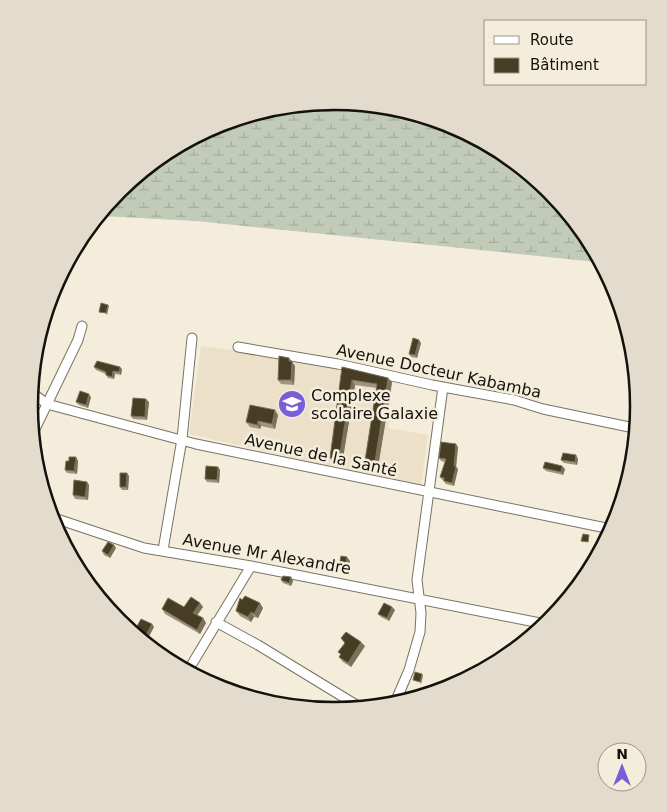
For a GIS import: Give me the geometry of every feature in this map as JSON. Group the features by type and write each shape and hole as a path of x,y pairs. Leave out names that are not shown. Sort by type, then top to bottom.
{"street":[{"path":"38,423 78,340 82,326"},
{"name":"Avenue Mr Alexandre","path":"192,338 182,439 163,550 185,556 251,566 536,622"},
{"name":"Avenue Docteur Kabamba","path":"238,347 338,364 514,400 543,409 629,427"},
{"path":"399,694 409,670 419,637 421,614 417,580 443,387"},
{"name":"Avenue de la Santé","path":"38,397 47,404 196,444 603,529"},
{"path":"60,519 144,548 163,550"},
{"path":"191,665 251,566"},
{"path":"216,622 258,644 350,701"}],"shaded area":[{"name":"Complexe scolaire Galaxie","path":"201,346 264,354 350,369 393,379 388,428 428,435 421,487 189,434"}],"green space":[{"path":"314,111 353,111 391,116 429,126 464,141 498,160 529,183 556,211 580,242 592,261 196,221 107,216 138,183 153,171 186,150 220,133 257,120 276,116"}],"building":[{"path":"101,303 108,305 106,313 99,312"},
{"path":"413,338 419,340 415,355 409,354"},
{"path":"279,356 289,358 289,361 292,361 291,380 278,380"},
{"path":"97,361 120,367 119,372 113,371 112,377 106,375 106,372 94,367"},
{"path":"342,367 388,378 374,468 364,467 377,384 352,380 339,460 330,458"},
{"path":"80,391 89,394 86,405 76,402"},
{"path":"133,398 146,399 145,417 131,416"},
{"path":"250,405 275,410 272,424 258,421 257,425 246,422"},
{"path":"441,442 456,444 454,466 456,466 452,483 444,481 444,478 440,477 446,459 439,458"},
{"path":"563,453 576,455 575,462 561,460"},
{"path":"69,457 76,457 74,471 65,470 66,461 69,461"},
{"path":"545,462 562,466 561,472 543,468"},
{"path":"206,466 218,467 217,480 205,479"},
{"path":"120,473 127,473 126,487 120,487"},
{"path":"74,480 87,482 85,497 73,495"},
{"path":"583,534 589,535 588,542 581,541"},
{"path":"108,542 114,545 108,555 102,551"},
{"path":"281,552 297,555 296,563 279,560"},
{"path":"341,556 347,557 345,567 339,566"},
{"path":"283,576 291,577 289,583 281,580"},
{"path":"245,596 260,603 254,614 251,612 248,617 236,611 240,598 242,600"},
{"path":"191,597 200,603 193,613 203,618 197,630 162,609 168,598 184,607"},
{"path":"384,603 392,607 387,618 378,614"},
{"path":"141,619 152,624 146,635 136,627"},
{"path":"346,632 361,642 348,663 339,657 341,654 338,652 345,643 341,638"},
{"path":"415,672 422,674 420,682 413,680"}],"place":[{"name":"Complexe scolaire Galaxie","path":"292,404"}]}
